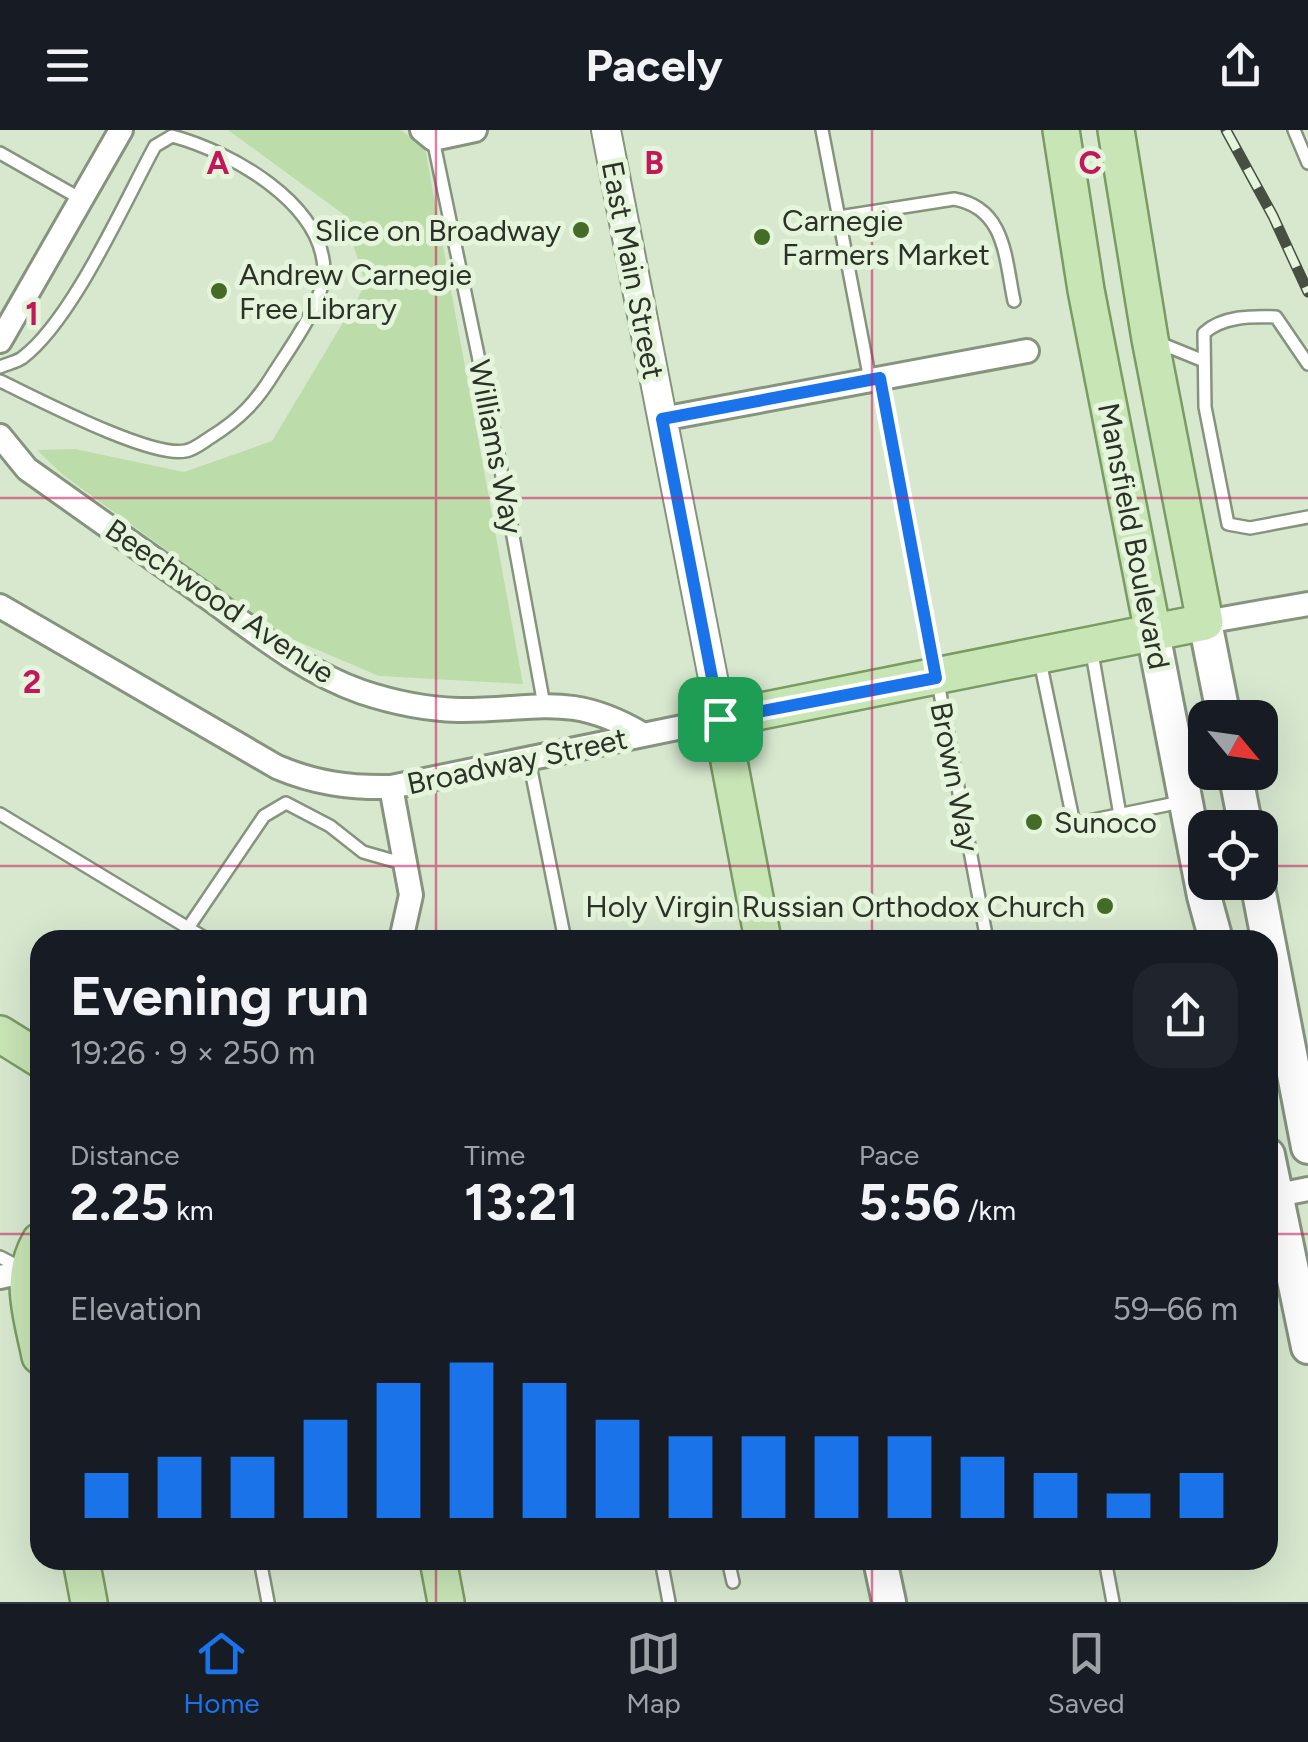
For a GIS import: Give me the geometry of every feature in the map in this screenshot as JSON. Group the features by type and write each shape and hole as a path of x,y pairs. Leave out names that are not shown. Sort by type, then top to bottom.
{"main road":[{"name":"Mansfield Boulevard","path":"1061,130 1086,290 1214,930"},
{"name":"Mansfield Boulevard","path":"1116,130 1150,339 1220,700"},
{"name":"Broadway Street","path":"720,719 1205,622"},
{"name":"East Main Street","path":"720,719 761,930"},
{"path":"1260,900 1266,930"},
{"path":"1278,991 1308,1147"},
{"path":"0,1034 30,1052"},
{"path":"1284,1194 1308,1347"},
{"path":"21,1265 30,1305"},
{"path":"83,1570 89,1602"},
{"path":"440,1570 446,1602"},
{"path":"882,1570 889,1602"}],"street":[{"path":"0,340 121,130"},
{"path":"429,133 474,130"},
{"name":"East Main Street","path":"606,130 720,719"},
{"path":"662,419 1028,351"},
{"name":"Beechwood Avenue","path":"0,436 28,469 272,644 360,692 458,710 558,704 603,714 642,734"},
{"name":"Broadway Street","path":"1205,622 1308,604"},
{"name":"Broadway Street","path":"0,606 276,767 350,788 391,788 720,719"},
{"path":"391,788 411,895 406,930"}],"lane":[{"name":"Brown Way","path":"822,130 985,930"},
{"path":"1294,130 1308,163"},
{"name":"Williams Way","path":"429,133 493,427 544,705"},
{"path":"0,366 21,360 73,298 156,146 172,136 201,144 271,184 307,221 320,251 324,273 314,304 256,402 236,421 188,451 172,452 142,444 0,381"},
{"path":"0,153 81,198"},
{"path":"839,217 954,199 981,209 998,228 1014,301"},
{"path":"1308,364 1276,317 1216,323 1204,333 1205,407 1228,524 1250,528 1308,517"},
{"path":"1150,339 1204,360"},
{"path":"1090,641 1120,815"},
{"path":"1040,656 1074,824 1186,801"},
{"path":"529,760 563,930"},
{"path":"188,928 264,816 286,804 297,776"},
{"path":"286,804 330,826 363,852 406,864"},
{"path":"0,814 191,930"},
{"path":"262,1570 268,1602"},
{"path":"663,1570 669,1602"},
{"path":"730,1570 733,1582"},
{"path":"1107,1570 1113,1602"}],"green space":[{"path":"228,130 401,130 425,148 523,684 379,676 285,636 63,475 37,450 75,449 184,472 272,441 366,284 343,214"}],"railway":[{"path":"1226,130 1273,216 1308,292"}],"place":[{"name":"Slice on Broadway","path":"581,230"},
{"name":"Carnegie Farmers Market","path":"762,237"},
{"name":"Andrew Carnegie Free Library","path":"219,291"},
{"name":"Sunoco","path":"1034,822"},
{"name":"Holy Virgin Russian Orthodox Church","path":"1105,906"}],"route":[{"path":"880,378 936,678 720,719 662,419 880,378"}]}
